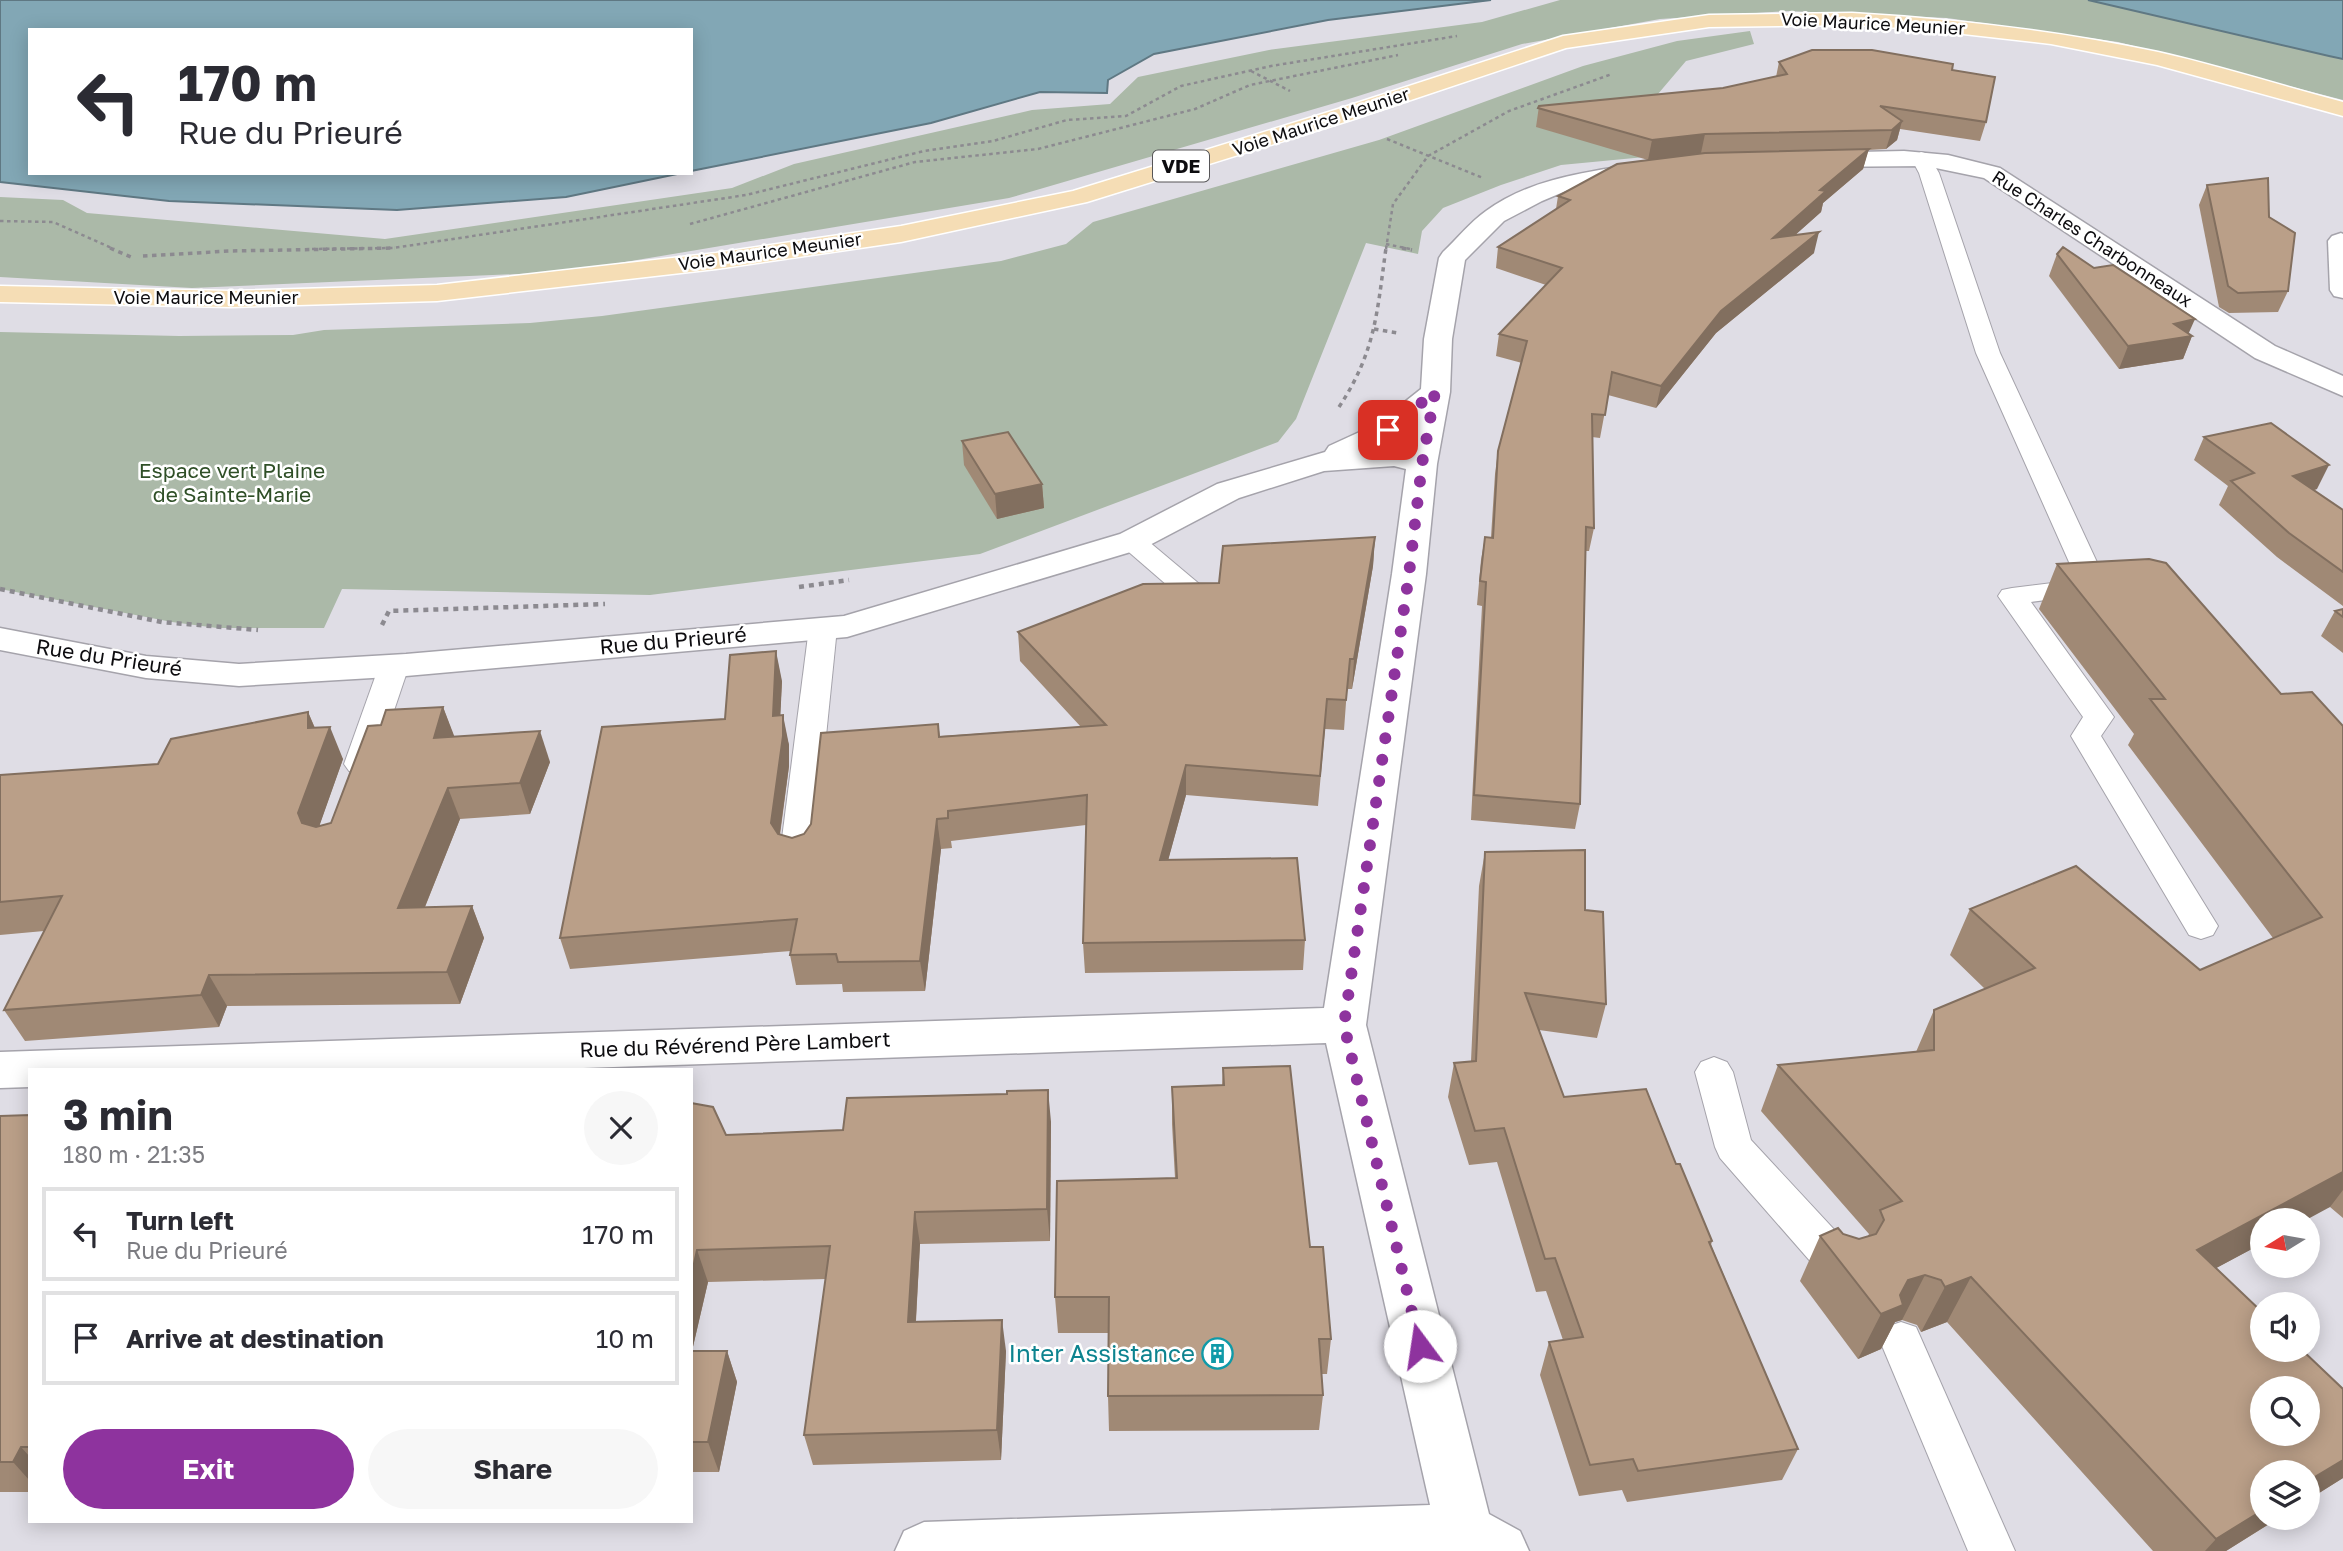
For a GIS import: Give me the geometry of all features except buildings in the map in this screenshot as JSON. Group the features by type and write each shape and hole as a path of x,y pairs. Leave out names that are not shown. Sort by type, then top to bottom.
{"main road":[{"name":"Voie Maurice Meunier","path":"0,294 127,299 232,299 437,293 716,261 901,234 1078,197 1330,119 1563,42 1709,21 1852,19 1919,23 2051,38 2159,59 2343,109"}],"street":[{"name":"Rue Charles Charbonneaux","path":"1790,160 1921,158 1974,166 1992,173 2265,352 2343,387"},
{"path":"924,1551 1483,1542 1344,1025 1409,574 1422,464 1435,392 1438,340 1452,258 1495,216 1533,196 1562,184 1662,167"},
{"path":"2342,242 2343,290"},
{"name":"Rue du Prieuré","path":"0,639 146,667 239,675 394,666 847,626 1132,541 1228,491 1321,462 1388,430 1435,392"},
{"name":"Rue du Prieuré","path":"1321,462 1395,457 1422,464"},
{"name":"Rue du Révérend Père Lambert","path":"60,1068 1344,1025"},
{"name":"Rue du Révérend Père Lambert","path":"0,1070 28,1069"}],"lane":[{"path":"1921,158 1929,173 1988,353 2106,588 2012,596 2099,717 2086,736 2201,926"},
{"path":"1132,541 1200,599"},
{"path":"797,854 823,628"},
{"path":"349,794 394,666"},
{"path":"1714,1072 1734,1147 1839,1264"},
{"path":"1901,1341 1992,1551"}],"path":[{"path":"0,221 53,222 129,257 230,251 393,248 746,195 924,151 993,141 1067,120 1126,116 1181,86 1250,71 1464,35"},
{"path":"690,223 915,162 1038,149 1195,108 1250,85 1403,55"},
{"path":"1330,414 1340,407 1358,378 1373,338 1393,204 1428,156 1509,111 1623,70"},
{"path":"1250,71 1290,91"},
{"path":"1384,138 1533,196"},
{"path":"797,587 852,580"},
{"path":"0,589 172,622 238,630 263,630"},
{"path":"370,627 382,627 389,611 607,604"}],"green space":[{"path":"1560,0 2088,0 2343,59 2343,100 2118,42 1947,18 1788,11 1660,19 1522,44 1352,98 1009,198 565,272 192,288 0,277 0,197 63,200 87,213 385,239 732,188 794,164 1032,110 1110,104 1138,77 1269,50 1482,22"},
{"name":"Espace vert Plaine de Sainte-Marie","path":"1750,31 1754,44 1686,61 1635,121 1645,157 1561,165 1443,208 1422,231 1418,254 1366,243 1296,419 1278,442 980,554 650,595 342,589 324,628 217,628 0,589 0,332 179,336 293,335 324,330 530,323 602,316 1001,261 1066,244 1093,222 1379,140 1583,66 1677,41"}],"water":[{"path":"0,0 1491,0 1328,20 1154,54 1108,80 1107,93 1040,92 931,123 693,171 693,28 28,28 28,175 672,175 566,197 397,210 169,201 0,182"},
{"path":"2088,0 2343,0 2343,59 2329,56"}],"place":[{"name":"Inter Assistance","path":"1218,1354"}],"route":[{"path":"1388,430 1435,392 1422,464 1409,574 1344,1025 1420,1346"}]}
